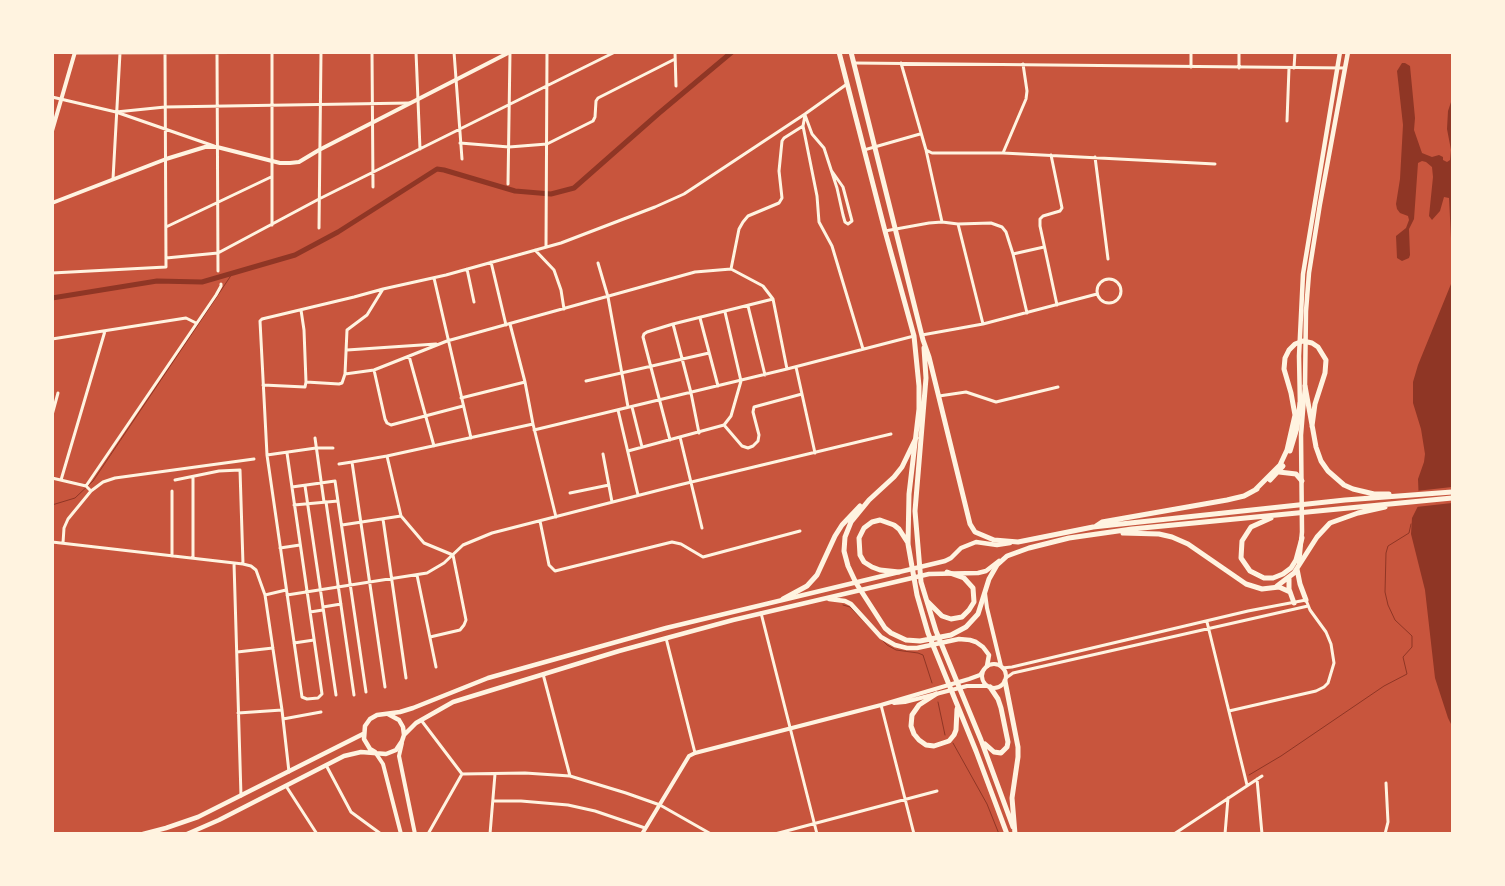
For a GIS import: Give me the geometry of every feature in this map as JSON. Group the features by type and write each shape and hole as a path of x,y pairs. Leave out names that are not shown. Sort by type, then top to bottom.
{"highway":[{"path":"839,52 914,336 919,386 919,409 909,494 908,544 917,595 928,633 1007,834"},
{"path":"851,52 970,524 975,532 994,540 1018,542 1093,527 1308,504 1407,496"},
{"path":"923,338 926,378 916,492 918,550 925,596 936,631 981,740 1015,834"},
{"path":"1255,490 1280,465 1288,450 1295,415 1284,369 1285,358 1295,344 1303,341 1312,343 1323,352 1326,366 1315,404 1312,426"},
{"path":"1305,386 1321,461 1334,477 1344,485 1374,494 1415,498 1452,498"},
{"path":"1093,527 1102,522 1244,496 1262,487 1279,472 1294,442 1300,403"},
{"path":"783,599 807,586 817,575 824,563 831,543 842,525 894,477 902,467 916,438"},
{"path":"1279,472 1296,474 1302,481"},
{"path":"1274,587 1289,579 1297,570 1317,537 1330,523 1358,513 1415,498 1452,492"},
{"path":"869,500 858,512 845,537 844,551 848,566 885,628 906,640 920,641 951,635 966,627 978,614 992,572 1007,556 1029,548 1069,538 1132,529 1404,502"},
{"path":"1284,514 1261,521 1246,533 1242,541 1241,558 1246,566 1264,578 1274,578 1284,574 1296,560 1302,538"},
{"path":"899,572 880,570 864,562 860,555 859,538 864,528 872,522 880,520 894,524 908,544"},
{"path":"1102,534 1144,533 1172,536 1188,544 1246,584 1262,589 1279,587 1290,592"},
{"path":"1297,570 1307,603"},
{"path":"925,596 942,616 951,620 967,614 974,602 972,588 964,578 948,572"},
{"path":"1289,579 1290,592 1295,605"},
{"path":"1005,680 1018,747 1012,798 1013,827"},
{"path":"981,740 994,752 1001,753 1008,747 1001,708 989,687"},
{"path":"936,694 919,705 912,715 911,726 914,734 926,744 940,745 949,741 954,735 958,722 957,703"}],"main road":[{"path":"52,203 166,159 205,147 217,147 271,160 290,163 299,162 510,52"},
{"path":"1302,425 1299,356 1304,274 1340,52"},
{"path":"1297,570 1302,538 1302,425 1309,273 1348,52"},
{"path":"52,131 74,53"},
{"path":"401,834 383,764 375,752 367,745 363,734 365,726 376,715 400,712 488,678 666,628 945,561 961,548 976,542 997,544 1018,542"},
{"path":"404,735 421,720 453,702 543,674 666,638 820,599 929,574 986,571 1007,556"},
{"path":"887,703 905,702 975,685 999,687 1005,680 1005,672 1002,667 987,608 986,588"},
{"path":"820,599 844,601 856,609 881,637 895,645 917,648 959,639 976,642 986,650 989,661 982,677 989,687"},
{"path":"642,834 689,756 695,753 880,705 976,677 993,664 1002,667"},
{"path":"384,714 392,715 399,720 403,727 404,735 399,756 416,834"},
{"path":"143,834 198,816 363,734"},
{"path":"187,834 344,756 361,752 380,754 391,752 396,750 402,741"}],"street":[{"path":"74,53 397,52"},
{"path":"416,52 420,149"},
{"path":"454,52 462,159"},
{"path":"508,184 510,52"},
{"path":"546,246 547,52"},
{"path":"166,258 218,253 372,172 615,52"},
{"path":"675,52 676,86"},
{"path":"1191,67 1192,52"},
{"path":"1239,52 1239,68"},
{"path":"1294,68 1295,52"},
{"path":"52,273 166,267 165,53"},
{"path":"217,53 218,271"},
{"path":"272,53 272,225"},
{"path":"319,228 321,53"},
{"path":"372,53 373,187"},
{"path":"113,179 120,54"},
{"path":"460,143 509,147 546,144 593,121 598,98 675,59"},
{"path":"853,63 1346,68"},
{"path":"901,63 926,150 942,222"},
{"path":"1003,153 1026,99 1023,64"},
{"path":"1287,121 1289,68"},
{"path":"286,453 322,694 318,698 307,699 302,697 267,455 260,321 264,317 434,278 562,243 655,207 684,194 847,84"},
{"path":"52,98 116,112 217,147"},
{"path":"116,112 165,106 413,103"},
{"path":"805,114 803,126 817,196 819,222 832,246 863,349"},
{"path":"805,114 812,134 824,148 845,222 848,224 852,221 843,187 831,170"},
{"path":"731,269 739,229 743,222 748,216 779,203 782,198 779,171 782,141 803,126"},
{"path":"864,150 920,134"},
{"path":"926,150 932,153 1003,153 1215,164"},
{"path":"1051,155 1062,208 1060,211 1043,216 1040,219 1040,226 1057,305"},
{"path":"1095,157 1108,259"},
{"path":"166,227 271,177"},
{"path":"885,231 942,222 991,224 1002,227 1006,232 1013,254 1027,313"},
{"path":"958,224 982,324"},
{"path":"1013,254 1044,247"},
{"path":"535,250 554,270 561,290 564,309"},
{"path":"491,262 525,382 534,430 556,517"},
{"path":"598,263 608,297 622,374 642,447"},
{"path":"467,269 474,302"},
{"path":"345,374 374,370 439,344 695,272 731,269 763,286 772,299 787,369"},
{"path":"434,278 447,342 471,438"},
{"path":"1106,279 1116,281 1121,288 1119,297 1112,302 1102,300 1097,294 1099,283 1106,279"},
{"path":"86,486 216,296 221,284"},
{"path":"306,382 340,384 345,374 347,330 367,316 383,289"},
{"path":"923,338 1097,294"},
{"path":"670,440 643,337 644,334 673,324 772,299"},
{"path":"748,306 765,375"},
{"path":"263,385 305,386 304,330 301,310"},
{"path":"628,451 724,425 731,416 741,380 725,312"},
{"path":"52,339 186,318 196,323"},
{"path":"700,318 718,386"},
{"path":"673,324 699,433"},
{"path":"61,480 104,331"},
{"path":"534,430 765,375 914,336"},
{"path":"346,350 439,344"},
{"path":"586,381 709,353"},
{"path":"409,356 434,446"},
{"path":"796,367 815,453"},
{"path":"374,370 387,423 391,425 463,406"},
{"path":"461,398 525,382"},
{"path":"938,396 966,392 996,402 1058,387"},
{"path":"52,415 58,393"},
{"path":"724,425 742,446 748,448 758,441 759,435 752,412 754,407 802,394"},
{"path":"618,410 638,495"},
{"path":"339,464 387,456 533,424"},
{"path":"265,595 307,592 418,575 435,570 463,545 476,538 638,495 891,434"},
{"path":"315,438 354,695"},
{"path":"680,438 702,528"},
{"path":"267,455 316,448 332,448"},
{"path":"603,454 612,502"},
{"path":"387,456 401,516 424,543 453,555"},
{"path":"63,543 64,528 68,519 91,491 103,482 115,478 254,459"},
{"path":"352,462 385,687"},
{"path":"175,480 219,471 240,470 243,564"},
{"path":"193,477 193,558"},
{"path":"52,478 86,486 91,491"},
{"path":"292,487 335,481 366,692"},
{"path":"305,485 336,695"},
{"path":"570,493 609,486"},
{"path":"172,491 172,556"},
{"path":"294,505 338,501"},
{"path":"342,525 401,516"},
{"path":"383,519 406,678"},
{"path":"540,521 549,565 555,571 672,542 681,544 703,557 800,531"},
{"path":"52,542 243,564 251,566 256,570 265,595 289,772"},
{"path":"280,548 300,545"},
{"path":"430,637 460,630 466,620 453,555"},
{"path":"234,563 241,796"},
{"path":"418,575 436,667"},
{"path":"1002,667 1021,665 1207,622 1307,603 1326,632 1331,644 1334,663 1328,683 1324,688 1316,691 1229,711"},
{"path":"310,612 341,604"},
{"path":"1005,680 1013,673 1209,630 1295,605"},
{"path":"761,614 817,834"},
{"path":"1207,622 1247,785"},
{"path":"666,638 695,753"},
{"path":"294,643 314,640"},
{"path":"236,652 273,648"},
{"path":"543,674 570,776"},
{"path":"880,705 914,834"},
{"path":"238,713 282,710"},
{"path":"283,719 321,712"},
{"path":"421,720 462,774"},
{"path":"326,765 351,812 381,834"},
{"path":"462,774 525,773 570,776 626,792 660,805 711,834"},
{"path":"428,834 462,774"},
{"path":"490,834 495,774"},
{"path":"1175,833 1262,776"},
{"path":"1257,779 1262,834"},
{"path":"1385,833 1388,822 1386,783"},
{"path":"286,786 317,834"},
{"path":"774,834 937,791"},
{"path":"1225,834 1228,798"},
{"path":"494,801 568,805 595,811 645,828"}],"shaded area":[{"path":"1402,63 1410,66 1415,118 1414,130 1422,153 1432,157 1439,155 1447,162 1450,160 1451,150 1447,129 1448,111 1452,99 1452,258 1449,198 1444,197 1440,211 1432,220 1429,216 1433,177 1432,167 1422,161 1418,163 1414,219 1409,229 1410,255 1409,258 1402,261 1397,258 1396,236 1406,228 1409,220 1408,216 1400,213 1396,204 1400,179 1403,125 1397,71"},
{"path":"1452,272 1452,726 1435,678 1425,590 1411,534 1412,518 1419,504 1418,479 1425,454 1421,429 1413,403 1413,382 1451,284"}],"pier":[{"path":"1452,487 1452,503 1416,507 1416,491"}],"waterway":[{"path":"52,298 157,281 202,282 295,255 338,232 437,169 515,191 551,194 574,188 732,52"},
{"path":"52,505 75,498 93,481 232,274"},
{"path":"1249,775 1281,756 1384,686 1407,674 1403,657 1412,647 1412,636 1395,620 1388,605 1385,592 1386,553 1388,546 1409,533 1411,524"},
{"path":"843,605 850,607 887,645 896,650 923,655 932,683"},
{"path":"938,702 945,735"},
{"path":"953,743 987,804 999,834"}]}
